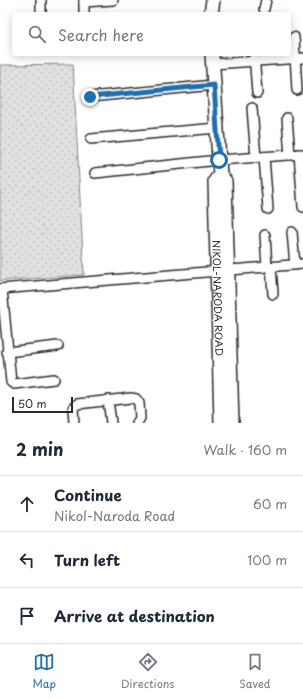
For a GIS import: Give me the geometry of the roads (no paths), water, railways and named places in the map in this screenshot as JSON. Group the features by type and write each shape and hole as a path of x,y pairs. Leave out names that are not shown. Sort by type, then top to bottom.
{"main road":[{"path":"212,12 213,0"},
{"name":"NIKOL-NARODA ROAD","path":"212,59 220,175 225,181 222,270 221,423"},
{"name":"NIKOL-NARODA ROAD","path":"222,270 232,423"}],"street":[{"path":"41,0 41,12"},
{"path":"84,12 84,1 113,0"},
{"path":"294,37 299,58 297,90"},
{"path":"212,59 254,57 299,58"},
{"path":"254,57 256,92"},
{"path":"90,97 214,85"},
{"path":"252,108 268,208"},
{"path":"287,118 297,155 303,207"},
{"path":"91,139 217,128"},
{"path":"95,173 219,160 297,155"},
{"path":"54,379 14,384 10,382 1,289 299,265 292,232"},
{"path":"265,235 273,294"},
{"path":"7,352 58,346"},
{"path":"74,423 73,408 77,404 108,400 136,399 139,403 140,412 140,418 137,423"},
{"path":"108,400 111,423"}]}
